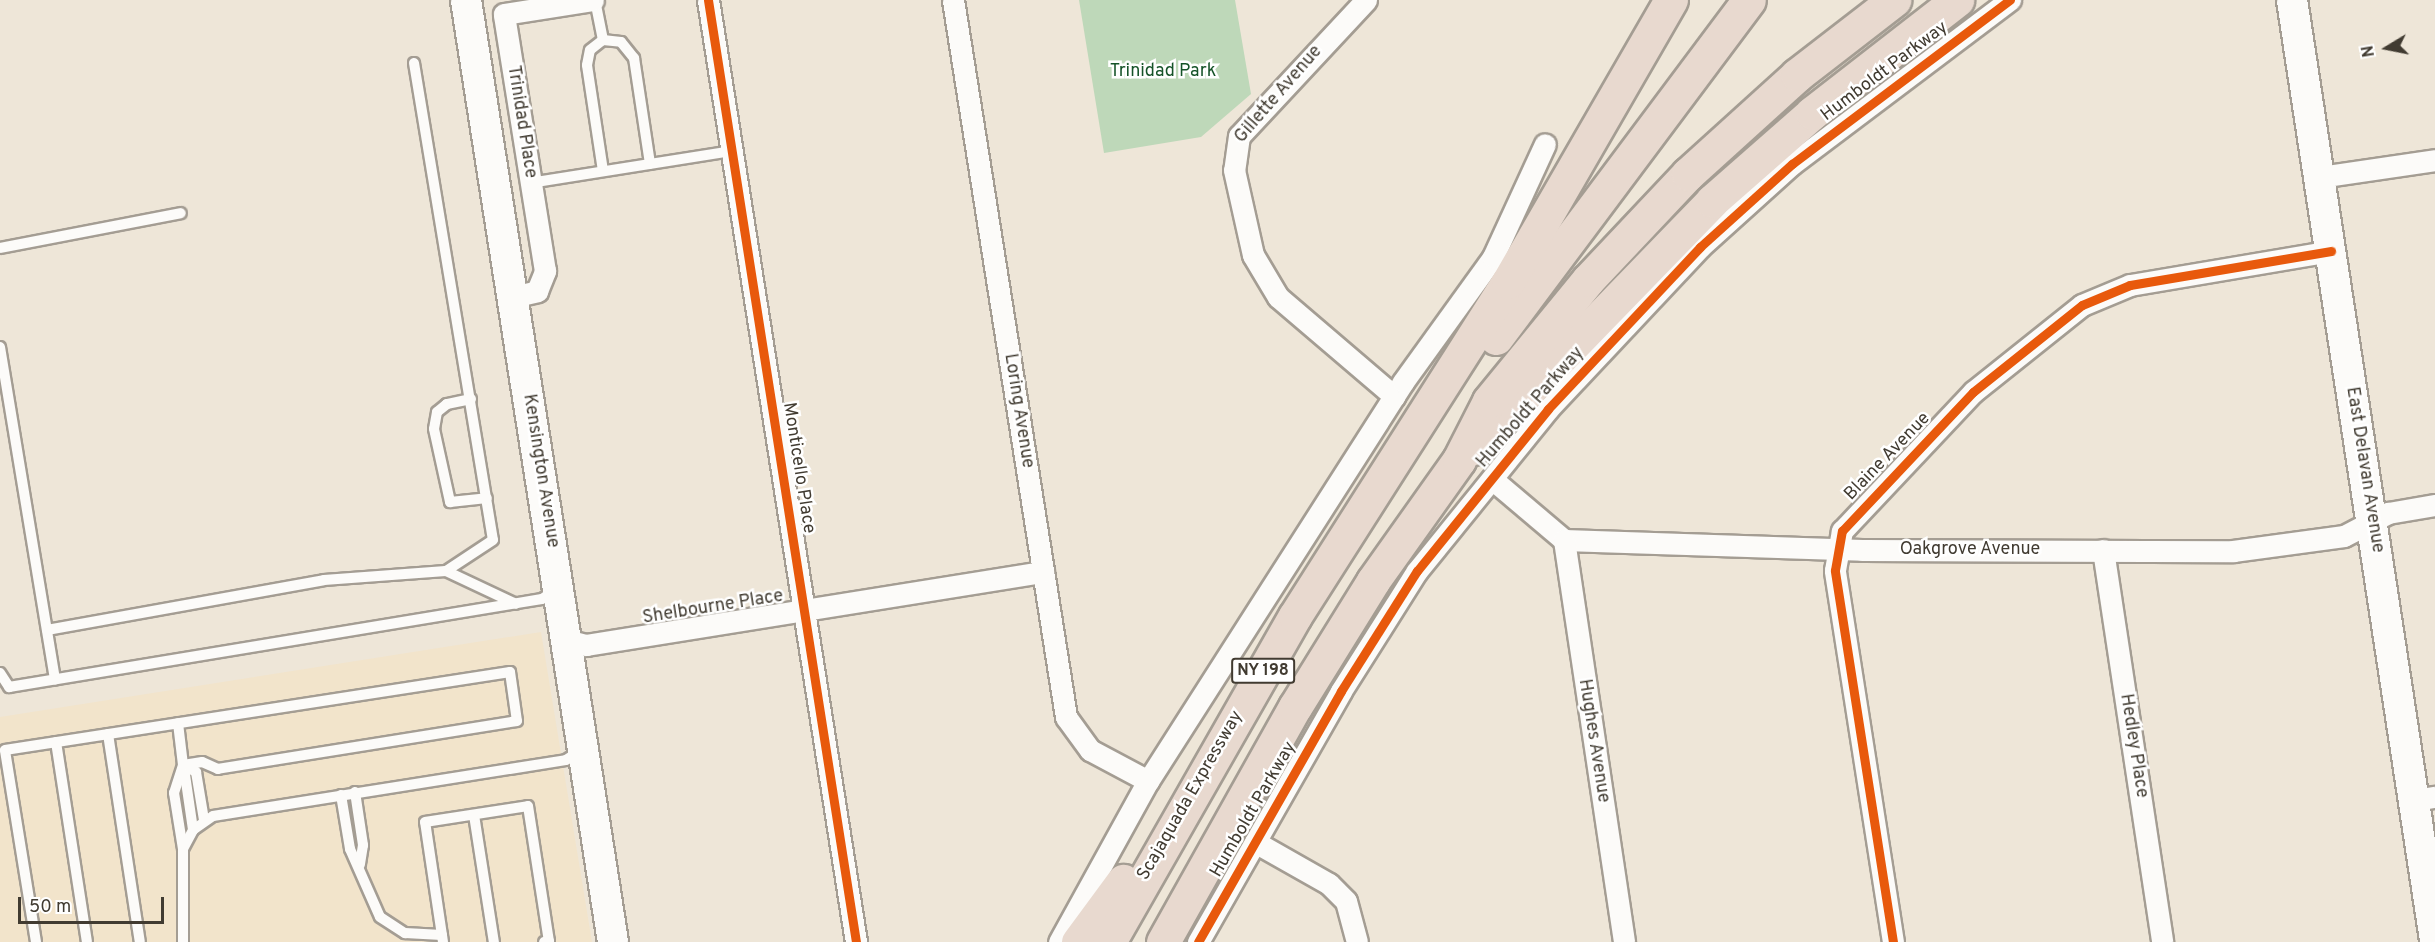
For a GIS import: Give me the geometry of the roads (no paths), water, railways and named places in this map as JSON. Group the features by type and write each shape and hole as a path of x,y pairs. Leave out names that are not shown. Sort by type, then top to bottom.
{"highway":[{"name":"Scajaquada Expressway","path":"1109,942 1196,784 1430,408 1671,0"},
{"path":"1430,408 1457,389 1749,0"},
{"path":"1459,460 1489,401 1636,228 1751,116 1894,0"},
{"path":"1459,460 1506,418 1636,274 1712,201 1812,113 1957,0"},
{"name":"NY 198","path":"1163,942 1352,613 1459,460"},
{"path":"1078,942 1196,784"}],"street":[{"name":"Kensington Avenue","path":"466,0 613,942"},
{"name":"Trinidad Place","path":"512,297 537,291 545,280 504,14 594,0"},
{"name":"Monticello Place","path":"708,0 856,942"},
{"name":"Loring Avenue","path":"953,0 1043,572 1072,729 1090,750 1148,781"},
{"name":"Gillette Avenue","path":"1366,0 1239,136 1234,170 1253,255 1273,290 1301,322 1394,396"},
{"name":"Humboldt Parkway","path":"1198,942 1417,571 1548,409 1700,247 1866,104 2010,0"},
{"name":"East Delavan Avenue","path":"2292,0 2372,522 2425,798 2435,940"},
{"path":"1059,942 1148,781 1394,396 1493,257 1545,144"},
{"path":"2319,177 2435,160"},
{"name":"Blaine Avenue","path":"1893,942 1834,570 1836,549 1854,517 1965,401 2082,305 2130,285 2331,251"},
{"path":"1492,479 1564,540"},
{"name":"Oakgrove Avenue","path":"1564,540 1836,549 2233,551 2344,536 2399,510 2435,505"},
{"name":"Hughes Avenue","path":"1564,540 1624,942"},
{"name":"Hedley Place","path":"2103,550 2162,942"},
{"name":"Shelbourne Place","path":"566,640 586,645 1043,572"},
{"path":"1255,842 1329,884 1346,901 1356,942"}],"lane":[{"path":"594,0 603,40"},
{"path":"603,171 586,65 590,50 603,40 621,42 634,57 651,164"},
{"path":"47,630 324,580 446,571 493,540 414,63"},
{"path":"530,183 732,151"},
{"path":"0,248 181,213"},
{"path":"0,347 55,679"},
{"path":"471,399 442,408 434,429 450,502 487,498"},
{"path":"446,571 516,604"},
{"path":"0,673 9,687 516,604 542,599 558,588"},
{"path":"36,942 6,750 510,672 517,721 218,769 202,762 183,765"},
{"path":"178,723 193,830"},
{"path":"108,734 140,942"},
{"path":"56,742 87,942"},
{"path":"183,849 193,830 204,820 355,792 566,760 583,749"},
{"path":"183,765 196,772 204,820"},
{"path":"183,765 174,793 183,849 183,942"},
{"path":"355,792 363,845 360,865"},
{"path":"341,795 350,849 360,865 380,916 405,933 442,939 425,822 528,806 549,941 544,942"},
{"path":"474,815 494,942"}],"park label":[{"name":"Trinidad Park","path":"1163,72"}]}
